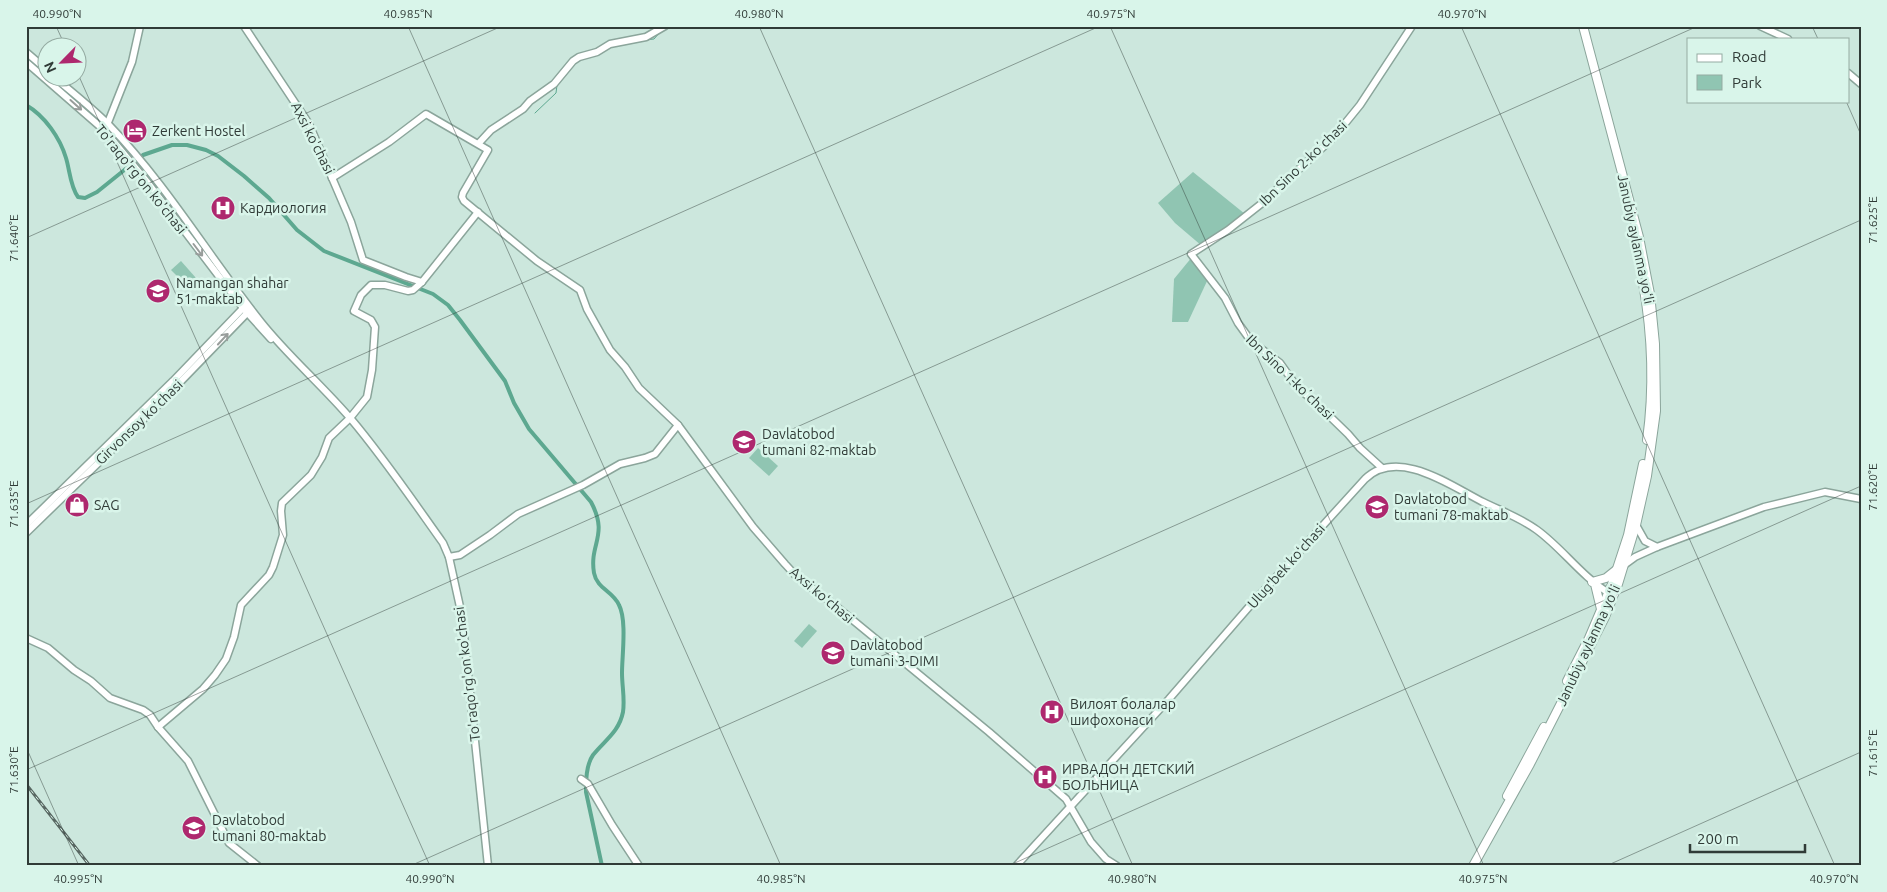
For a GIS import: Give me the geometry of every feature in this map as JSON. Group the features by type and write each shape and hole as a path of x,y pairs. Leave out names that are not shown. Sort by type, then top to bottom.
{"highway":[{"name":"Janubiy aylanma yoʻli","path":"1468,866 1496,819 1559,699 1609,593 1628,535 1642,471 1649,424 1650,369 1645,293 1634,237 1578,26"},
{"name":"Janubiy aylanma yoʻli","path":"1473,866 1499,823 1604,617 1624,566 1636,525 1647,476 1656,411 1654,335 1650,294 1639,237 1583,26"},
{"path":"1601,611 1600,599 1594,583 1606,578 1616,570"}],"street":[{"path":"104,130 132,62 140,26"},
{"name":"Axsi ko'chasi","path":"244,26 303,114 351,222 362,260 421,283"},
{"path":"332,178 389,142 426,114 479,143 491,130 523,109 530,101 554,84 573,62 579,58 597,52 610,44 646,37 665,26"},
{"name":"Ibn Sino 2-koʼchasi","path":"1191,254 1222,234 1261,204 1334,137 1360,105 1412,26"},
{"path":"1760,26 1786,38"},
{"path":"26,52 38,62"},
{"name":"To'raqo'rg'on ko'chasi","path":"26,62 104,130 247,309"},
{"path":"1850,75 1861,84"},
{"name":"To'raqo'rg'on ko'chasi","path":"67,88 107,123 143,165 189,223 264,333 292,358 350,418 381,456 443,543 449,557 465,634 488,866"},
{"name":"Axsi koʻchasi","path":"479,143 488,150 462,197 464,201 537,261 580,290 586,309 610,350 639,388 678,425 753,527 797,576 1022,760 1066,799 1092,842 1106,859 1117,866"},
{"path":"158,727 203,689 215,676 226,658 234,637 241,605 273,567 283,535 280,511 282,504 311,475 322,457 329,438 350,418 367,397 370,390 375,326 371,320 356,313 354,308 361,295 371,285 385,285 408,291 413,289 421,283 478,212"},
{"name":"Ibn Sino 1-koʼchasi","path":"1191,254 1225,298 1238,323 1251,341 1280,363 1297,387 1316,402 1382,468"},
{"name":"Girvonsoy koʻchasi","path":"26,525 247,309"},
{"name":"Girvonsoy koʻchasi","path":"26,533 157,406 247,309"},
{"path":"449,557 460,555 490,536 518,514 580,486 620,464 655,454 678,425"},
{"path":"1382,468 1408,469 1432,474 1529,525 1551,541 1594,583 1609,593"},
{"name":"Ulugʻbek koʻchasi","path":"1016,866 1169,699 1248,608 1365,479 1382,468"},
{"path":"1624,566 1635,557 1657,547 1764,507 1825,492 1861,498"},
{"path":"1636,525 1645,541 1657,547"},
{"path":"26,638 48,648 110,698 150,714 158,727 188,762 229,843 258,866"},
{"path":"581,780 588,784 639,866"}],"green space":[{"path":"1193,172 1245,214 1202,246 1175,223 1158,203"},
{"path":"1192,257 1208,279 1188,322 1172,322 1174,279"},
{"path":"181,261 196,278 187,286 171,270"},
{"path":"758,448 778,466 769,476 749,458"},
{"path":"809,624 817,631 802,648 794,641"}],"waterway":[{"path":"644,40 654,39 661,31"},
{"path":"535,113 556,93 557,85"},
{"path":"26,105 39,115 56,135 63,150 75,193 78,197 85,198 97,192 143,155 172,145 187,145 206,150 218,156 244,176 269,198 297,230 324,251 433,294 448,305 460,320 505,381 514,403 529,429 591,502 596,514 599,531 594,554 594,573 598,583 616,600 623,620 623,712 615,730 593,755 586,778 586,792 602,866"}],"railway":[{"path":"26,784 90,866"}],"place":[{"name":"Zerkent Hostel","path":"135,131"},
{"name":"Кардиология","path":"223,208"},
{"name":"Namangan shahar 51-maktab","path":"158,291"},
{"name":"Davlatobod tumani 82-maktab","path":"744,442"},
{"name":"SAG","path":"77,505"},
{"name":"Davlatobod tumani 78-maktab","path":"1377,507"},
{"name":"Davlatobod tumani 3-DIMI","path":"833,653"},
{"name":"Вилоят болалар шифохонаси","path":"1052,712"},
{"name":"ИРВАДОН ДЕТСКИЙ БОЛЬНИЦА","path":"1045,777"},
{"name":"Davlatobod tumani 80-maktab","path":"194,828"}]}
